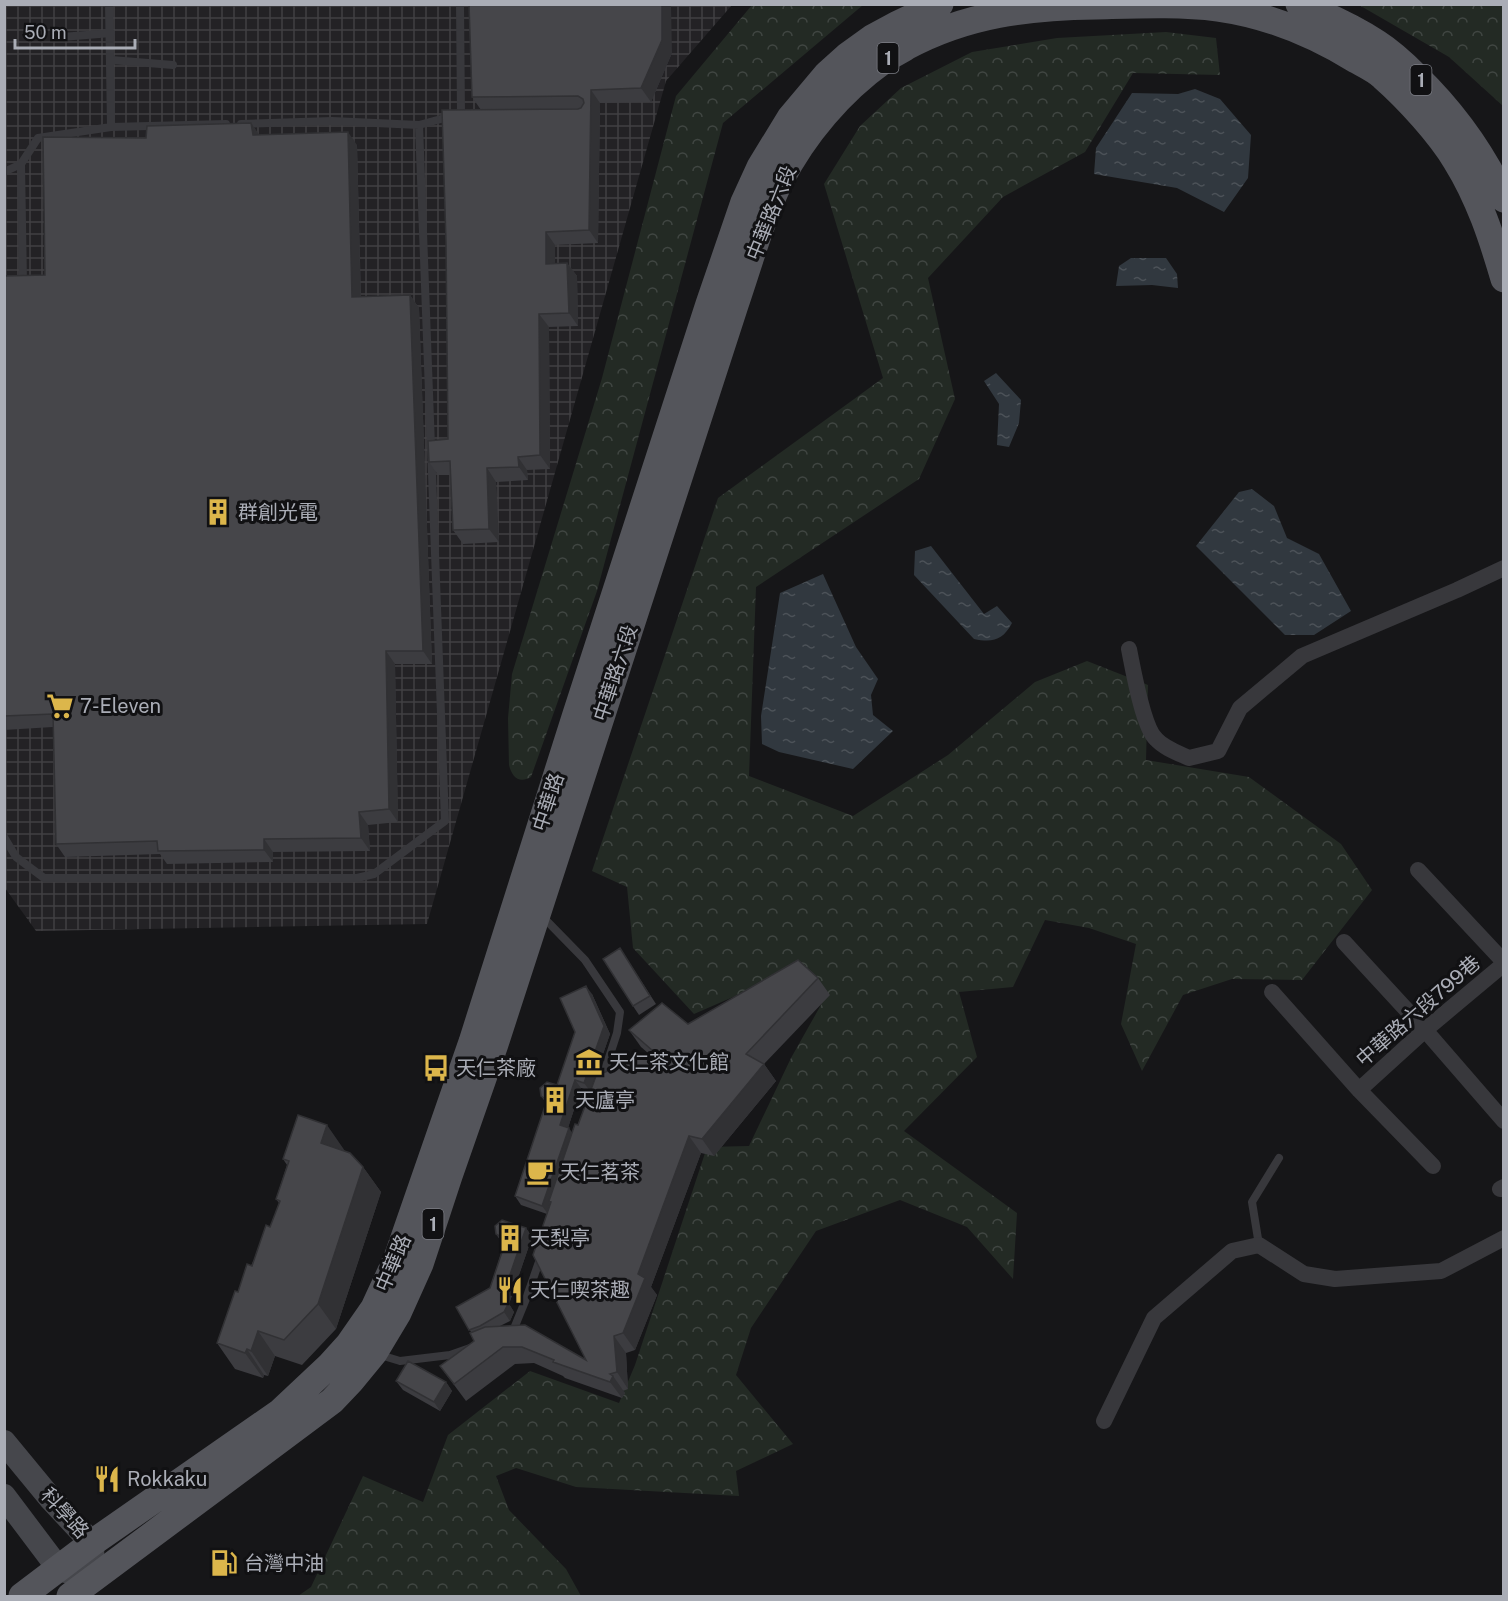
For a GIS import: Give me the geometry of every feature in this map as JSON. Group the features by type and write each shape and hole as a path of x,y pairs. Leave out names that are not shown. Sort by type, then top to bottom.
{"main road":[{"name":"中華路六段","path":"576,714 709,304 744,202 760,167 790,118 827,74 872,38 940,4"},
{"name":"中華路六段","path":"592,746 769,207 781,180 807,137 846,92 884,60 938,32 962,23 986,16 1036,8 1153,5 1218,8 1280,22 1315,19 1378,43 1403,63 1433,92 1458,121 1491,173 1503,199"},
{"name":"中華路六段","path":"1315,19 1326,42 1382,75 1437,135 1455,159 1471,187 1490,233 1503,274"},
{"name":"中華路","path":"535,894 576,714"},
{"name":"中華路","path":"70,1596 332,1401 374,1353 398,1313 420,1264 472,1042 535,894 592,746"},
{"name":"中華路","path":"22,1596 92,1543 279,1412 330,1365 349,1344 374,1308 450,1140"}],"street":[{"path":"1129,649 1147,726 1155,739 1189,758 1218,751 1240,708 1302,656 1503,568"},
{"path":"1418,870 1503,963"},
{"path":"1344,942 1503,1120"},
{"name":"中華路六段799巷","path":"1359,1090 1503,963"},
{"path":"1272,992 1359,1090 1433,1166"},
{"path":"1104,1421 1154,1318 1232,1251 1259,1245 1304,1274 1335,1279 1441,1271 1503,1238"},
{"name":"科學路","path":"4,1442 51,1499 92,1543 93,1579"},
{"name":"科學路","path":"4,1496 59,1569"},
{"path":"59,1569 93,1579"}],"lane":[{"path":"109,4 111,127"},
{"path":"4,172 21,164 38,138 111,127 332,121 419,125 465,114 460,4"},
{"path":"62,37 111,33"},
{"path":"111,60 173,65"},
{"path":"4,837 16,857 45,878 357,878 374,874 445,821 419,125"},
{"path":"4,282 23,281 21,164"},
{"path":"535,894 552,925 585,960 620,1012 617,1033 598,1089"},
{"path":"1259,1245 1252,1202 1279,1158"},
{"path":"502,1335 513,1331 545,1244"},
{"path":"374,1353 400,1361 450,1355 481,1343"}],"shaded area":[{"name":"群創光電","path":"4,5 732,5 666,81 427,924 36,931 5,888"}],"green space":[{"path":"752,5 863,5 723,123 597,591 531,777 523,780 514,776 509,765 508,718 512,674 602,378 676,96"},
{"path":"1359,5 1503,5 1503,106 1449,57"},
{"path":"1166,32 1216,38 1220,75 1133,73 1085,152 1003,197 928,278 955,399 919,479 756,587 749,776 853,816 948,755 1035,682 1087,661 1148,685 1146,760 1249,777 1341,844 1372,890 1302,980 1232,979 1183,995 1142,1071 1121,1024 1136,944 1089,928 1045,920 1013,987 959,992 977,1057 904,1131 1017,1213 1013,1279 967,1227 900,1200 816,1231 751,1328 736,1375 793,1444 736,1471 739,1496 576,1487 516,1468 496,1476 509,1510 566,1569 581,1596 298,1596 311,1587 363,1476 423,1502 448,1435 530,1371 619,1403 635,1365 707,1147 749,1146 791,1058 826,996 790,972 694,1014 633,948 627,887 592,871 718,498 883,378 824,184 860,126 901,88 972,52 1057,38"}],"water":[{"path":"1195,89 1220,99 1251,135 1248,178 1224,212 1177,188 1094,174 1096,148 1132,93 1178,94"},
{"path":"1131,258 1166,258 1177,274 1178,288 1152,285 1116,286 1119,266"},
{"path":"996,373 1021,400 1019,423 1009,447 997,445 999,404 984,381"},
{"path":"1252,489 1274,506 1287,538 1319,554 1351,611 1314,635 1285,635 1196,546 1239,492"},
{"path":"931,546 984,614 997,606 1012,623 1001,637 987,641 974,639 914,575 915,551"},
{"path":"823,574 856,647 878,679 871,695 873,715 893,731 853,769 779,752 762,744 761,716 780,593"}],"building":[{"path":"469,4 662,4 662,40 641,88 591,90 589,230 546,232 546,264 567,263 569,313 539,314 540,455 518,457 519,467 487,468 489,529 453,530 450,461 429,462 428,441 448,439 442,110 578,109 584,103 583,99 578,96 472,97"},
{"name":"群創光電","path":"251,123 253,135 348,132 352,297 410,295 423,651 386,651 389,809 359,812 361,838 264,839 264,850 158,851 157,841 56,844 53,714 4,716 4,276 45,275 43,137 146,138 147,126"},
{"path":"620,948 650,996 633,1006 603,959"},
{"path":"798,960 818,978 746,1054 764,1064 702,1139 689,1136 638,1274 645,1278 623,1333 614,1336 617,1372 610,1374 613,1376 610,1382 553,1362 554,1360 522,1347 503,1347 454,1384 440,1366 474,1341 470,1333 485,1327 525,1325 586,1360 533,1255 575,1124 578,1125 596,1076 653,1051 629,1030 662,1003 688,1024"},
{"path":"586,986 604,1026 584,1083 575,1080 560,1125 569,1128 542,1206 515,1196 547,1100 541,1096 540,1088 547,1082 557,1085 575,1032 560,998"},
{"path":"298,1115 327,1125 321,1143 350,1153 363,1167 318,1304 284,1340 258,1331 251,1351 247,1349 245,1353 217,1343 235,1291 238,1292 247,1264 252,1266 266,1225 270,1227 280,1201 276,1199 289,1161 283,1159"},
{"path":"502,1220 526,1228 501,1301 508,1304 504,1312 469,1330 456,1307 490,1288 506,1240 496,1234 495,1226"},
{"path":"408,1361 446,1382 434,1402 396,1381"}],"place":[{"name":"群創光電","path":"218,512"},
{"name":"7-Eleven","path":"60,706"},
{"name":"天仁茶文化館","path":"589,1062"},
{"name":"天仁茶廠","path":"436,1068"},
{"name":"天廬亭","path":"555,1100"},
{"name":"天仁茗茶","path":"540,1172"},
{"name":"天梨亭","path":"510,1238"},
{"name":"天仁喫茶趣","path":"510,1290"},
{"name":"Rokkaku","path":"107,1479"},
{"name":"台灣中油","path":"224,1563"}]}
